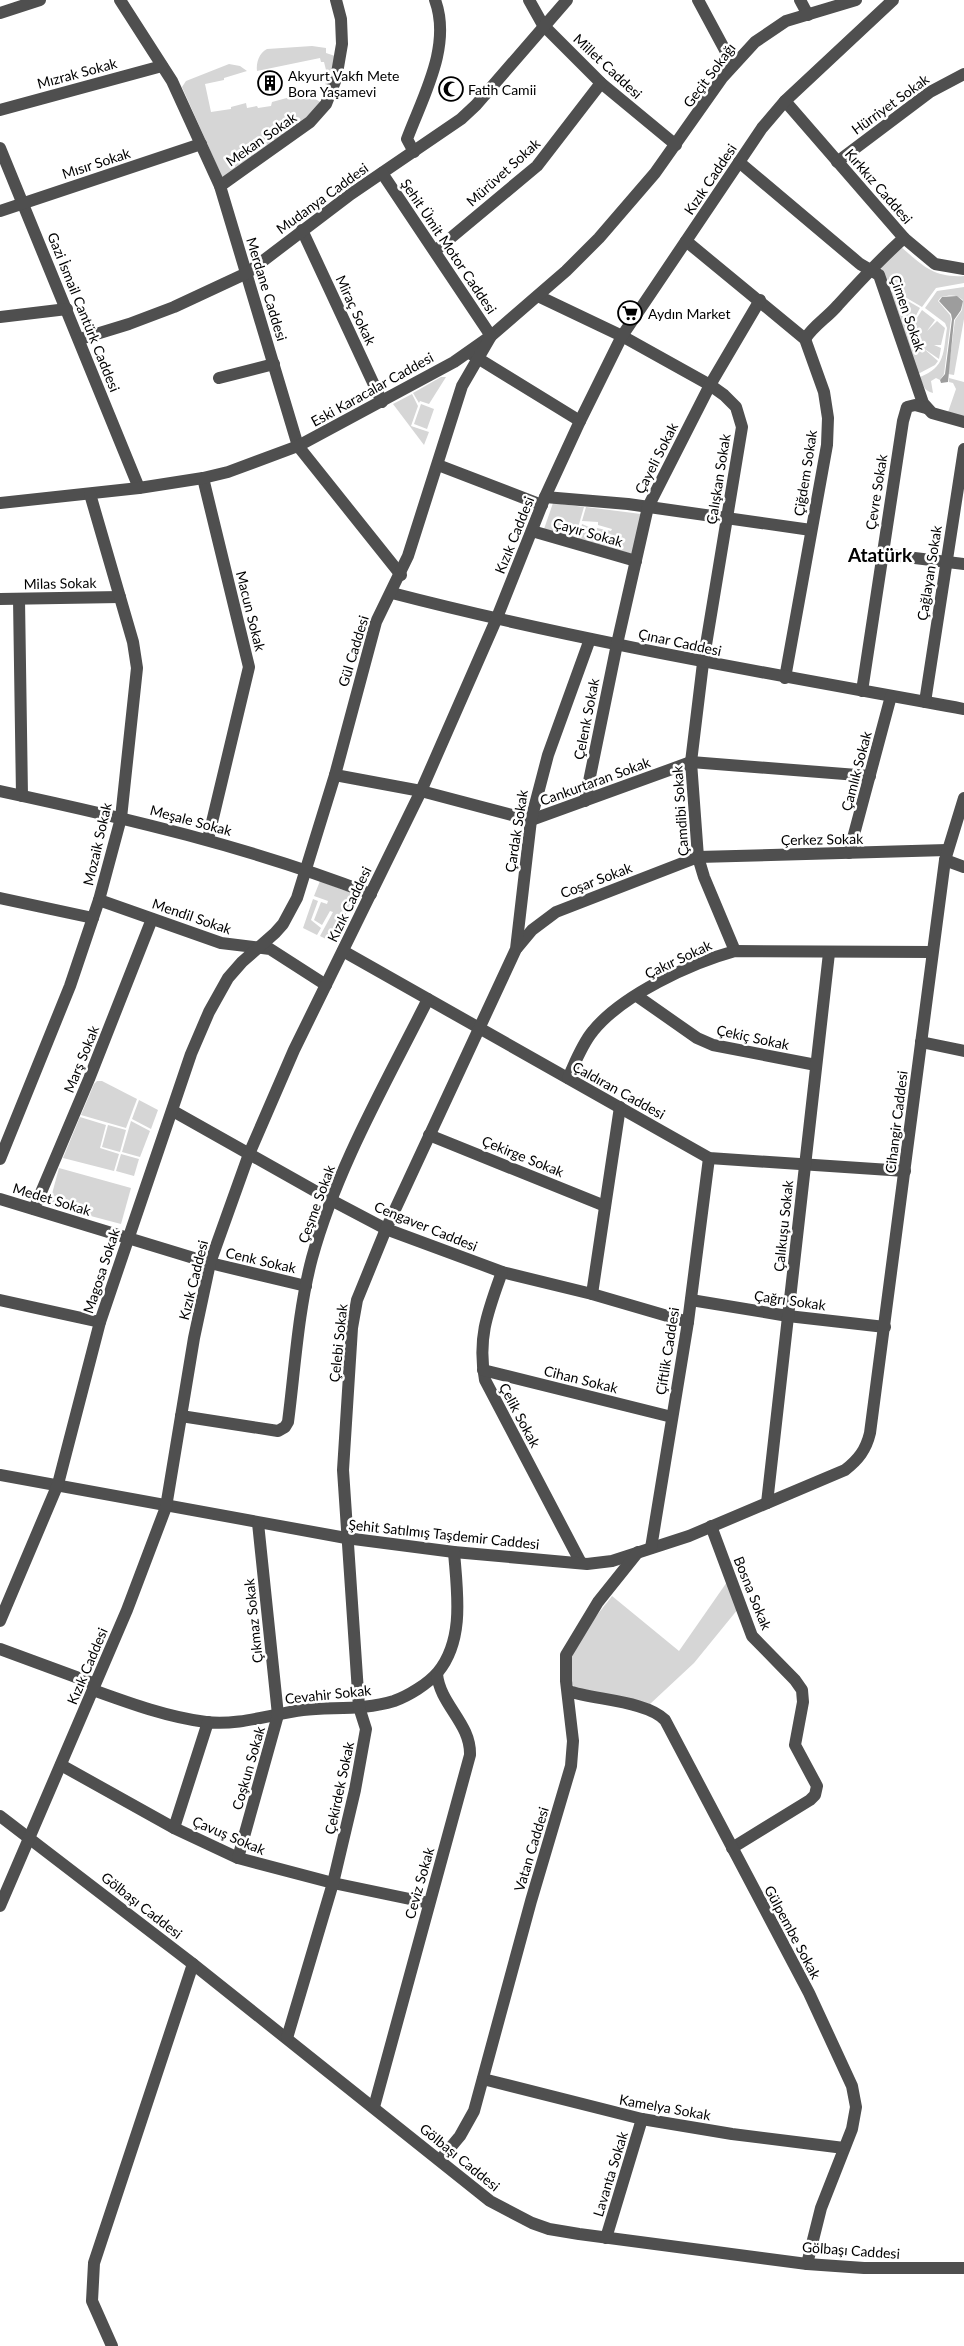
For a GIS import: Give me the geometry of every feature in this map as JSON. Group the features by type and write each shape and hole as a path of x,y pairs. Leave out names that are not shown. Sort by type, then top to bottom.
{"street":[{"path":"0,14 40,0"},
{"name":"Merdane Caddesi","path":"120,0 172,81 220,186 298,446 401,575"},
{"name":"Mekan Sokak","path":"220,186 306,126 326,104 336,79 342,44 342,19 336,0"},
{"path":"414,152 407,139 436,58 441,35 440,15 435,0"},
{"name":"Millet Caddesi","path":"529,0 543,25 601,83 676,145"},
{"name":"Mudanya Caddesi","path":"80,339 129,324 247,273 302,230 461,120 567,0"},
{"path":"698,0 733,64"},
{"path":"800,0 808,15"},
{"name":"Geçit Sokağı","path":"676,145 733,64 769,31 786,21 856,0"},
{"name":"Kızık Caddesi","path":"0,1906 94,1687 166,1507 194,1338 210,1263 249,1154 294,1050 421,791 580,421 622,336 762,128 785,101 893,0"},
{"name":"Mızrak Sokak","path":"0,110 162,66"},
{"name":"Hürriyet Sokak","path":"837,162 910,106 948,80 964,74"},
{"name":"Mürüvet Sokak","path":"435,251 537,166 601,83"},
{"name":"Kırkkız Caddesi","path":"785,101 904,238 935,264 964,269"},
{"name":"Mısır Sokak","path":"0,211 201,144"},
{"name":"Eski Karacalar Caddesi","path":"0,503 139,488 202,478 260,462 298,446 473,355 491,336 538,296 599,238 676,145"},
{"name":"Gazi İsmail Cantürk Caddesi","path":"0,148 80,339 139,488"},
{"name":"Çimen Sokak","path":"739,162 881,280 926,408"},
{"name":"Şehit Ümit Motor Caddesi","path":"382,173 491,336"},
{"name":"Miraç Sokak","path":"302,230 382,402"},
{"path":"686,241 806,339 812,328 838,305 870,269 904,238"},
{"name":"Çalışkan Sokak","path":"538,296 622,336 710,385 736,407 742,427 703,662"},
{"name":"Çayeli Sokak","path":"617,644 648,507 710,385 760,300"},
{"path":"0,317 67,309"},
{"name":"Çiğdem Sokak","path":"785,678 827,445 828,418 824,392 806,339"},
{"path":"473,355 580,421"},
{"name":"Gül Caddesi","path":"261,947 283,924 307,869 335,775 376,622 401,575 473,355"},
{"path":"219,378 274,364"},
{"name":"Çevre Sokak","path":"862,691 905,410 911,405 926,408"},
{"path":"926,408 938,415 964,422"},
{"name":"Çağlayan Sokak","path":"925,702 964,449"},
{"path":"438,465 544,501 648,507 811,530"},
{"name":"Macun Sokak","path":"202,478 249,668 208,839"},
{"name":"Mozaik Sokak","path":"0,1159 50,1038 93,918 121,818 137,668 133,642 90,494"},
{"name":"Çayır Sokak","path":"532,531 636,561"},
{"path":"882,554 964,564"},
{"name":"Çınar Caddesi","path":"392,593 496,620 785,678 964,710"},
{"name":"Milas Sokak","path":"0,599 120,597"},
{"path":"19,599 22,796"},
{"name":"Çardak Sokak","path":"478,1027 516,949 530,820 548,755 590,639"},
{"name":"Çelenk Sokak","path":"585,801 617,644"},
{"name":"Çamdibi Sokak","path":"703,662 691,762 698,857 704,877 735,951"},
{"name":"Çamlık Sokak","path":"849,853 892,696"},
{"name":"Cankurtaran Sokak","path":"335,775 421,791 530,820 691,762 870,776"},
{"name":"Meşale Sokak","path":"0,791 208,839 307,869 370,894"},
{"name":"Cihangir Caddesi","path":"864,1450 870,1433 885,1327 946,855 964,798"},
{"name":"Çerkez Sokak","path":"698,857 849,853 946,855"},
{"path":"946,855 964,867"},
{"name":"Coşar Sokak","path":"516,949 532,930 556,912 698,857"},
{"path":"0,898 93,918"},
{"name":"Mendil Sokak","path":"99,900 221,943 261,947 277,952 326,985"},
{"name":"Marş Sokak","path":"34,1209 89,1079 152,919"},
{"name":"Magosa Sokak","path":"0,1621 58,1484 100,1322 200,1032 222,987 242,962 261,947"},
{"name":"Çaldıran Caddesi","path":"343,951 709,1158 905,1171"},
{"name":"Çakır Sokak","path":"568,1078 591,1032 613,1011 696,964 735,951 829,953 932,952"},
{"name":"Çalıkuşu Sokak","path":"767,1503 829,953"},
{"name":"Çekiç Sokak","path":"637,996 697,1038 713,1046 816,1065"},
{"name":"Çeşme Sokak","path":"181,1416 278,1431 285,1427 288,1422 306,1286 331,1200 366,1121 428,999"},
{"name":"Çelebi Sokak","path":"346,1538 343,1470 352,1328 363,1281 478,1027"},
{"path":"921,1042 964,1051"},
{"path":"592,1294 620,1107"},
{"name":"Cengaver Caddesi","path":"173,1111 386,1229 502,1272 592,1294 688,1322"},
{"name":"Çekirge Sokak","path":"429,1135 605,1206"},
{"name":"Çiftlik Caddesi","path":"644,1550 672,1417 688,1322 709,1158"},
{"name":"Medet Sokak","path":"0,1199 210,1263"},
{"name":"Cenk Sokak","path":"210,1263 306,1286"},
{"name":"Çelik Sokak","path":"502,1272 482,1333 485,1380 581,1563"},
{"path":"0,1300 100,1322"},
{"name":"Çağrı Sokak","path":"690,1300 788,1316 885,1327"},
{"name":"Cihan Sokak","path":"483,1370 672,1417"},
{"name":"Şehit Satılmış Taşdemir Caddesi","path":"0,1475 58,1484 166,1507 346,1538 454,1552 581,1563 612,1561 711,1526 845,1470 856,1461 864,1450"},
{"name":"Çıkmaz Sokak","path":"258,1523 278,1715"},
{"name":"Bosna Sokak","path":"711,1526 752,1636 795,1680 802,1690 803,1702 795,1744 817,1786 815,1795 732,1848"},
{"name":"Çekirdek Sokak","path":"287,2038 333,1883 355,1790 366,1729 359,1706 346,1538"},
{"name":"Vatan Caddesi","path":"440,2160 469,2123 483,2080 531,1901 571,1766 574,1741 565,1665 572,1643 606,1591 644,1550"},
{"name":"Cevahir Sokak","path":"0,1649 149,1709 208,1722 278,1715 304,1710 359,1706 394,1700 431,1680 437,1674 445,1662 455,1638 457,1608 454,1552"},
{"name":"Ceviz Sokak","path":"374,2107 429,1903 468,1770 470,1755 469,1737 441,1693 437,1674"},
{"name":"Gülpembe Sokak","path":"568,1691 593,1699 647,1708 659,1714 673,1732 809,1993 852,2086 856,2107 852,2129 821,2208 807,2264"},
{"name":"Coşkun Sokak","path":"238,1858 278,1715"},
{"path":"174,1828 208,1722"},
{"name":"Çavuş Sokak","path":"61,1765 174,1828 238,1858 333,1883 429,1903"},
{"name":"Gölbaşı Caddesi","path":"0,1816 193,1964 490,2201 512,2214 549,2229 807,2264 864,2268 964,2268"},
{"path":"112,2346 92,2300 94,2263 193,1964"},
{"name":"Kamelya Sokak","path":"483,2080 642,2119 732,2134 844,2148"},
{"name":"Lavanta Sokak","path":"606,2238 642,2119"}],"shaded area":[{"path":"312,46 326,48 326,53 335,56 327,92 325,80 328,78 324,62 321,62 320,58 257,71 259,58 267,49"},
{"path":"229,64 240,66 247,71 224,78 224,80 205,84 211,112 231,109 231,107 246,103 247,108 271,106 272,102 294,96 295,98 302,96 303,99 312,97 322,103 316,112 223,179 182,87 186,81"},
{"path":"900,246 929,269 944,275 964,276 964,283 936,288 922,307 888,287 880,265"},
{"path":"964,287 964,319 954,375 948,374 955,320 962,310 963,300 950,295 941,297 938,301 950,315 951,319 944,374 940,380 936,378 931,381 933,393 926,389 920,377 935,369 942,358 947,328 945,323 925,308 937,291"},
{"path":"889,290 920,308 913,321 915,321 922,310 935,320 927,331 937,321 945,328 941,345 934,345 941,348 939,359 923,348 938,361 935,365 918,374"},
{"path":"957,296 963,301 961,310 954,320 948,382 941,383 940,380 945,374 952,319 951,314 939,301 942,297"},
{"path":"441,377 446,377 429,404 420,401 419,403 413,393"},
{"path":"949,378 964,382 964,416 947,415 956,389 953,383 949,382"},
{"path":"412,394 418,406 411,426 429,432 424,445 393,404"},
{"path":"421,404 434,409 427,429 414,424"},
{"path":"553,503 584,507 575,538 544,529"},
{"path":"586,507 641,514 632,554 578,539 582,524 596,530 597,528 611,531 612,529 598,525 598,522 582,521"},
{"path":"320,881 354,894 334,943 320,936 333,912 330,911 322,925 314,920 321,902 327,904 328,901 314,896"},
{"path":"313,899 318,901 311,920 321,928 317,935 303,928"},
{"path":"97,1081 102,1081 137,1099 126,1128 81,1115"},
{"path":"139,1100 158,1110 151,1129 132,1119"},
{"path":"80,1117 106,1125 100,1148 119,1154 114,1171 63,1158"},
{"path":"131,1121 150,1131 140,1157 122,1152"},
{"path":"108,1125 126,1130 120,1152 102,1147"},
{"path":"121,1154 139,1159 134,1176 116,1171"},
{"path":"59,1168 131,1188 121,1224 49,1205"},
{"path":"727,1582 738,1609 694,1663 650,1704 575,1688 570,1677 570,1665 574,1652 588,1628 612,1596 679,1651"}],"place":[{"name":"Akyurt Vakfı Mete Bora Yaşamevi","path":"270,83"},
{"name":"Fatih Camii","path":"451,89"},
{"name":"Aydın Market","path":"630,313"}],"district":[{"name":"Atatürk","path":"880,554"}]}
